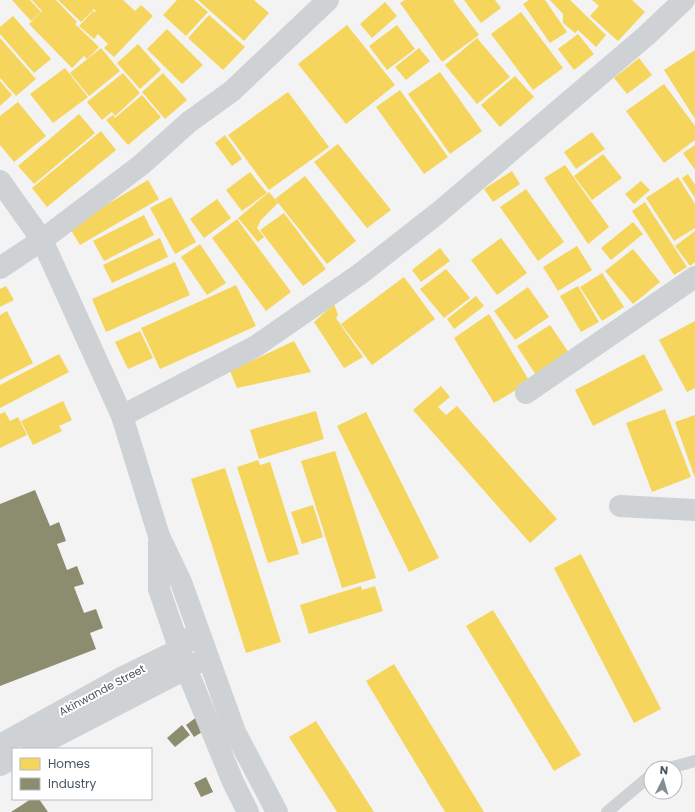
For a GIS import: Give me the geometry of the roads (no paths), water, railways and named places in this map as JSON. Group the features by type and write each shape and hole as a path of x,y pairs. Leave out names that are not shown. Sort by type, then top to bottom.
{"street":[{"path":"0,268 42,240 141,165 189,122 232,91 328,0"},
{"path":"122,416 256,346 360,274 468,188 647,35 684,0"},
{"path":"0,181 42,240 122,416 159,536 181,582 235,732 277,812"},
{"path":"526,393 695,277"},
{"path":"620,506 695,510"},
{"path":"159,536 159,589 183,658 234,782 248,812"},
{"name":"Akinwande Street","path":"33,748 183,658 199,630"},
{"name":"Akinwande Street","path":"0,745 125,676 183,658 209,658"},
{"path":"0,765 12,759"}],"lane":[{"path":"683,764 695,761"},
{"path":"608,812 643,782"}]}
